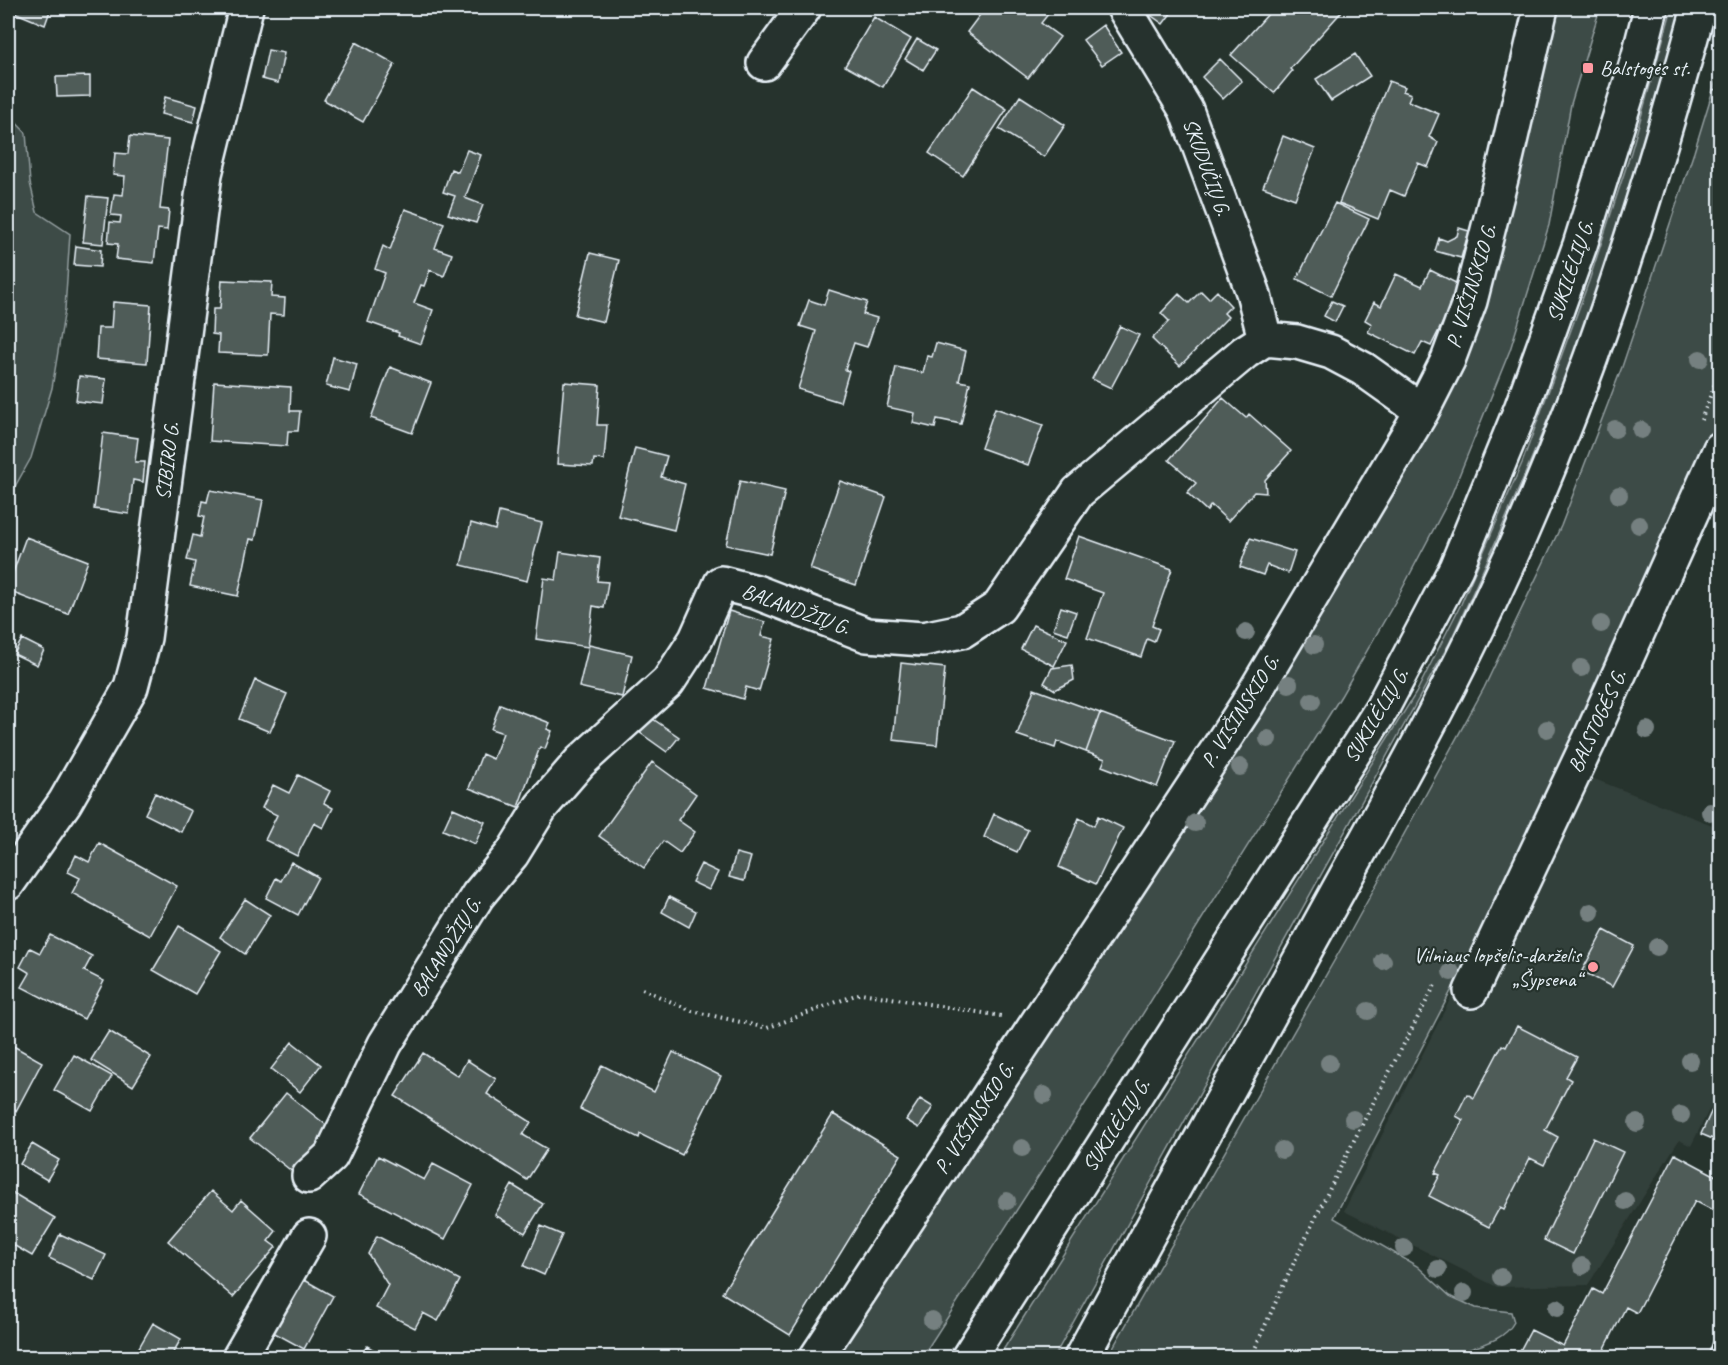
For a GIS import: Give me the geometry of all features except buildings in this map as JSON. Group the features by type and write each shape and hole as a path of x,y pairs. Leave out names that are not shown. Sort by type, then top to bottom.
{"street":[{"name":"SIBIRO G.","path":"8,883 65,802 131,687 144,638 205,174 246,8"},
{"path":"764,63 804,8"},
{"name":"SKUDUČIŲ G.","path":"1124,8 1186,110 1252,292 1265,339"},
{"name":"P. VIŠINSKIO G.","path":"816,1358 1246,705 1422,411 1449,360 1470,301 1541,8"},
{"name":"SUKILĖLIŲ G.","path":"968,1358 1381,710 1451,578 1521,409 1580,244 1638,59 1651,8"},
{"path":"1081,1358 1421,739 1494,594 1550,466 1608,311 1651,178 1700,8"},
{"path":"1265,339 1297,342 1330,352 1363,369 1422,411"},
{"name":"BALANDŽIŲ G.","path":"309,1176 331,1156 386,1044 478,895 512,854 541,807 580,762 668,682 696,639 722,583 756,592 867,635 923,639 962,630 999,607 1078,492 1245,352 1265,339"},
{"name":"BALSTOGĖS G.","path":"1471,991 1590,739 1720,449"},
{"path":"239,1358 309,1236"}],"path":[{"path":"642,989 692,1011 767,1028 861,993 1037,1022"}],"shaded area":[{"path":"1558,8 1600,8 1571,104 1549,225 1510,350 1450,498 1399,595 1341,696 1132,1031 922,1357 837,1358 1161,860 1479,304"},
{"path":"1672,8 1682,8 1639,163 1602,278 1540,440 1450,642 1054,1357 998,1358 1416,693 1461,604 1522,463 1589,281 1631,152"},
{"path":"1720,67 1720,416 1566,768 1334,1218 1417,1266 1450,1296 1476,1308 1511,1312 1514,1322 1498,1338 1461,1352 1458,1357 1107,1358 1346,940 1484,688 1561,526 1622,367"},
{"path":"8,114 26,133 30,183 37,212 70,234 65,309 52,388 31,458 8,499"},
{"name":"Vilniaus lopšelis-darželis „Šypsena“","path":"1566,768 1720,828 1720,1106 1718,1111 1710,1108 1691,1146 1679,1140 1588,1285 1497,1287 1344,1211"}],"place":[{"name":"Balstogės st.","path":"1588,68"},
{"name":"Vilniaus lopšelis-darželis „Šypsena“","path":"1593,967"}]}
